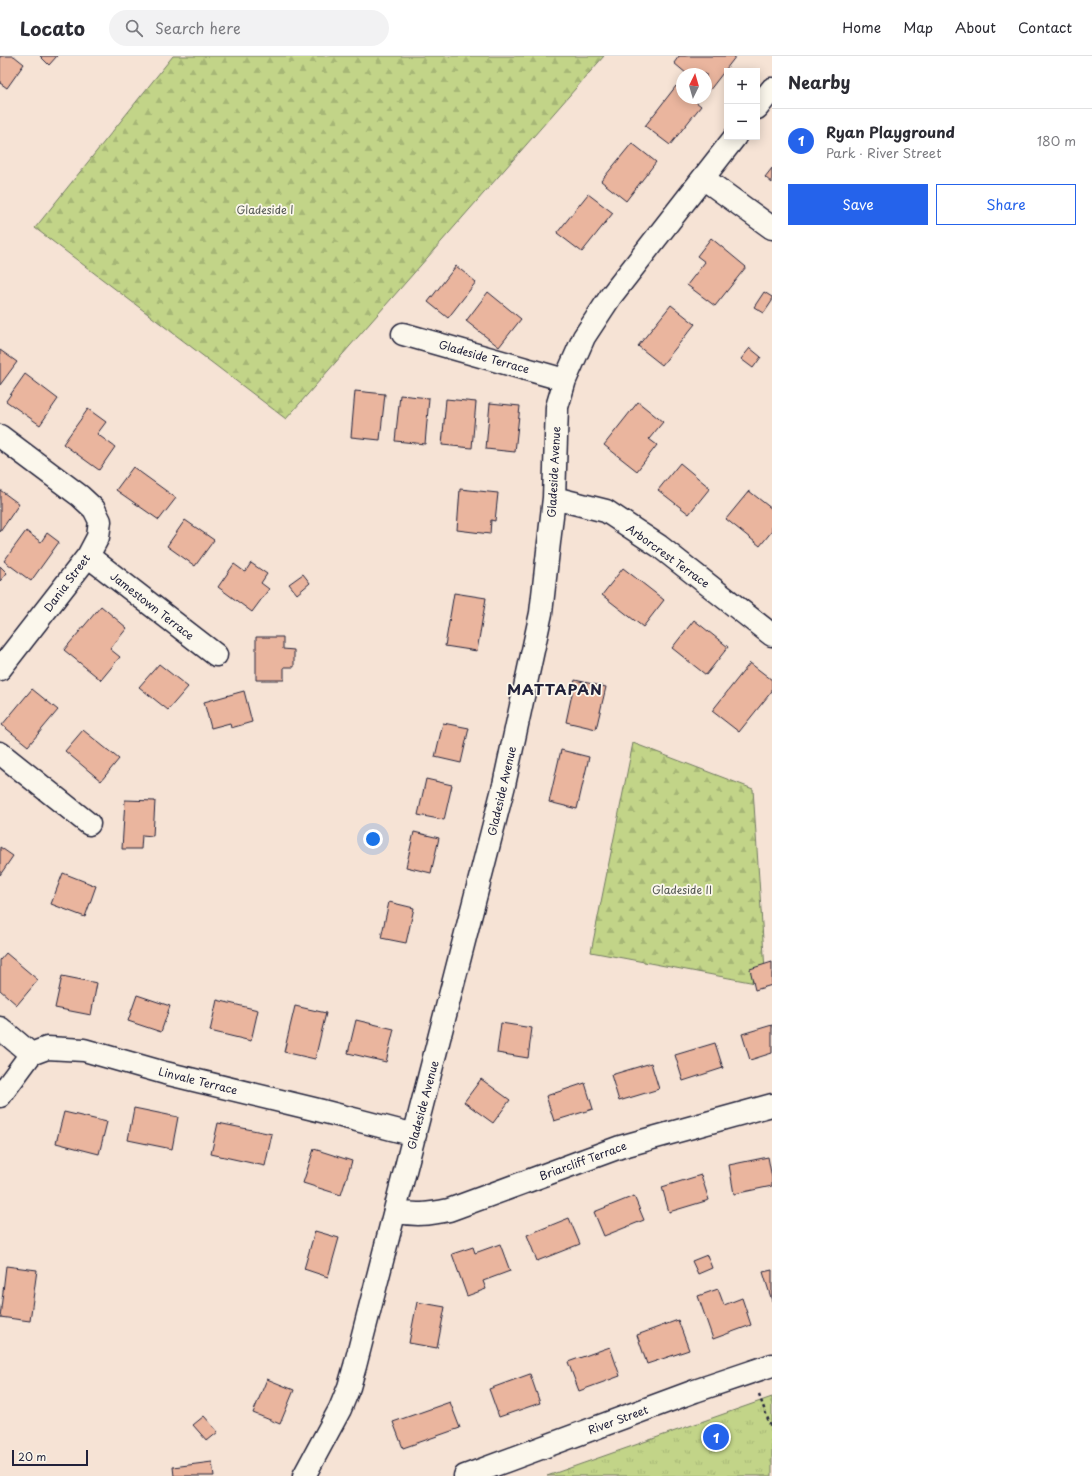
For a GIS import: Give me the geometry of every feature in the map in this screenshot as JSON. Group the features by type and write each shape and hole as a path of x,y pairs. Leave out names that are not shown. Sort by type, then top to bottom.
{"street":[{"path":"760,104 772,89"},
{"name":"Gladeside Avenue","path":"304,1476 340,1409 349,1387 416,1135 504,785 541,613 554,498 557,407 565,380 584,337 611,296 733,140"},
{"path":"703,178 772,228"},
{"name":"Gladeside Terrace","path":"403,334 565,380"},
{"name":"Dania Street","path":"0,436 80,496 94,509 100,521 98,537 88,556 0,669"},
{"name":"Arborcrest Terrace","path":"554,498 606,511 659,546 772,636"},
{"name":"Jamestown Terrace","path":"88,556 216,656"},
{"path":"0,753 89,824"},
{"path":"0,1028 31,1054 0,1096"},
{"name":"Linvale Terrace","path":"31,1054 47,1048 84,1050 165,1073 416,1135"},
{"name":"Briarcliff Terrace","path":"395,1211 420,1215 449,1210 620,1147 772,1105"},
{"name":"River Street","path":"465,1476 772,1365"}],"path":[{"path":"750,1372 772,1430"}],"green space":[{"name":"Gladeside I","path":"173,56 604,56 286,419 35,228"},
{"name":"Gladeside II","path":"633,743 753,789 766,985 591,952"},
{"path":"772,1397 772,1476 547,1476"}],"building":[{"path":"0,56 14,56 24,64 7,88 0,83"},
{"path":"40,56 57,56 49,65"},
{"path":"679,56 736,56 727,68 724,68 724,72 712,87 712,68 680,68 674,63"},
{"path":"676,86 676,104 698,104 701,106 670,145 645,126"},
{"path":"632,143 656,162 626,201 601,181"},
{"path":"772,168 772,183 765,177"},
{"path":"588,194 613,213 582,252 557,233"},
{"path":"711,238 746,267 715,306 687,285 705,262 697,256"},
{"path":"456,266 476,282 448,318 428,302"},
{"path":"488,292 521,319 499,347 466,321"},
{"path":"764,292 772,297 772,301 764,313 754,307"},
{"path":"671,305 695,324 662,365 638,346"},
{"path":"750,348 761,357 753,368 741,359"},
{"path":"0,350 17,362 0,385"},
{"path":"25,374 58,399 40,425 6,401"},
{"path":"355,391 385,394 380,440 351,437"},
{"path":"400,395 429,398 425,444 395,441"},
{"path":"446,399 476,402 472,448 442,445"},
{"path":"638,402 663,422 649,439 657,445 637,471 604,445"},
{"path":"490,403 520,406 515,452 486,449"},
{"path":"88,409 106,422 97,434 115,447 99,470 63,444"},
{"path":"680,463 710,488 689,514 658,490"},
{"path":"133,467 176,498 159,520 116,490"},
{"path":"460,489 498,493 495,521 491,520 490,534 457,530"},
{"path":"0,490 19,504 0,532"},
{"path":"749,491 772,509 772,531 760,546 726,519"},
{"path":"185,520 214,540 195,566 167,546"},
{"path":"26,531 41,542 47,533 59,542 31,581 4,561"},
{"path":"251,563 267,574 261,583 269,589 252,612 218,587 234,564 245,572"},
{"path":"0,566 7,573 0,581"},
{"path":"623,568 664,600 643,627 602,595"},
{"path":"303,574 310,583 297,594 289,584"},
{"path":"454,593 486,598 477,651 445,646"},
{"path":"101,606 127,628 110,649 120,657 101,680 64,650"},
{"path":"694,620 728,647 706,675 672,648"},
{"path":"256,637 283,637 283,649 294,650 294,667 284,667 284,680 256,680"},
{"path":"750,663 772,680 772,691 739,732 712,711"},
{"path":"159,664 188,687 168,710 139,687"},
{"path":"575,680 606,687 596,729 566,722"},
{"path":"32,689 58,710 28,746 2,725"},
{"path":"244,691 252,722 231,728 230,723 211,728 204,702"},
{"path":"443,723 469,728 461,763 435,757"},
{"path":"83,730 119,759 101,781 65,751"},
{"path":"561,750 589,757 577,809 549,802"},
{"path":"426,779 452,785 444,820 418,815"},
{"path":"125,800 155,801 153,836 142,835 141,849 122,849"},
{"path":"414,832 439,838 431,873 406,867"},
{"path":"0,847 13,856 0,875"},
{"path":"63,873 96,886 85,917 51,904"},
{"path":"389,902 414,908 406,943 381,938"},
{"path":"6,953 38,980 17,1005 0,990 0,960"},
{"path":"772,962 772,985 755,990 750,969"},
{"path":"62,976 97,983 91,1015 55,1008"},
{"path":"137,995 170,1006 161,1032 128,1021"},
{"path":"217,1000 258,1010 251,1041 210,1031"},
{"path":"295,1006 326,1013 315,1059 284,1052"},
{"path":"356,1020 394,1029 386,1062 348,1053"},
{"path":"501,1023 532,1028 528,1058 497,1053"},
{"path":"772,1025 772,1053 750,1060 742,1034"},
{"path":"715,1043 723,1068 683,1081 675,1055"},
{"path":"651,1063 659,1089 619,1101 611,1075"},
{"path":"481,1079 510,1100 493,1123 464,1102"},
{"path":"585,1083 593,1109 554,1121 546,1096"},
{"path":"134,1108 178,1117 172,1149 128,1140"},
{"path":"64,1112 107,1122 99,1154 56,1143"},
{"path":"218,1123 272,1134 265,1166 211,1154"},
{"path":"314,1149 352,1161 341,1195 303,1183"},
{"path":"768,1157 772,1186 734,1194 729,1165"},
{"path":"701,1175 709,1200 669,1212 662,1187"},
{"path":"634,1196 644,1220 604,1236 594,1212"},
{"path":"569,1218 580,1244 537,1261 527,1235"},
{"path":"315,1231 339,1238 328,1277 304,1269"},
{"path":"500,1244 510,1271 483,1281 486,1289 467,1296 452,1254 473,1247 475,1253"},
{"path":"707,1255 712,1268 698,1274 692,1261"},
{"path":"6,1266 37,1270 30,1321 0,1317"},
{"path":"772,1270 772,1301 763,1272"},
{"path":"718,1289 724,1305 742,1298 751,1325 713,1339 698,1296"},
{"path":"417,1302 445,1307 437,1348 409,1343"},
{"path":"678,1320 689,1350 647,1364 637,1335"},
{"path":"610,1347 620,1376 579,1391 568,1362"},
{"path":"530,1374 540,1403 499,1417 489,1389"},
{"path":"267,1379 294,1390 280,1424 253,1413"},
{"path":"450,1402 460,1428 403,1448 393,1422"},
{"path":"204,1416 218,1432 207,1441 193,1425"},
{"path":"212,1462 214,1476 174,1476 173,1467"}],"place":[{"name":"Ryan Playground","path":"716,1437"}],"district":[{"name":"MATTAPAN","path":"555,690"}]}
